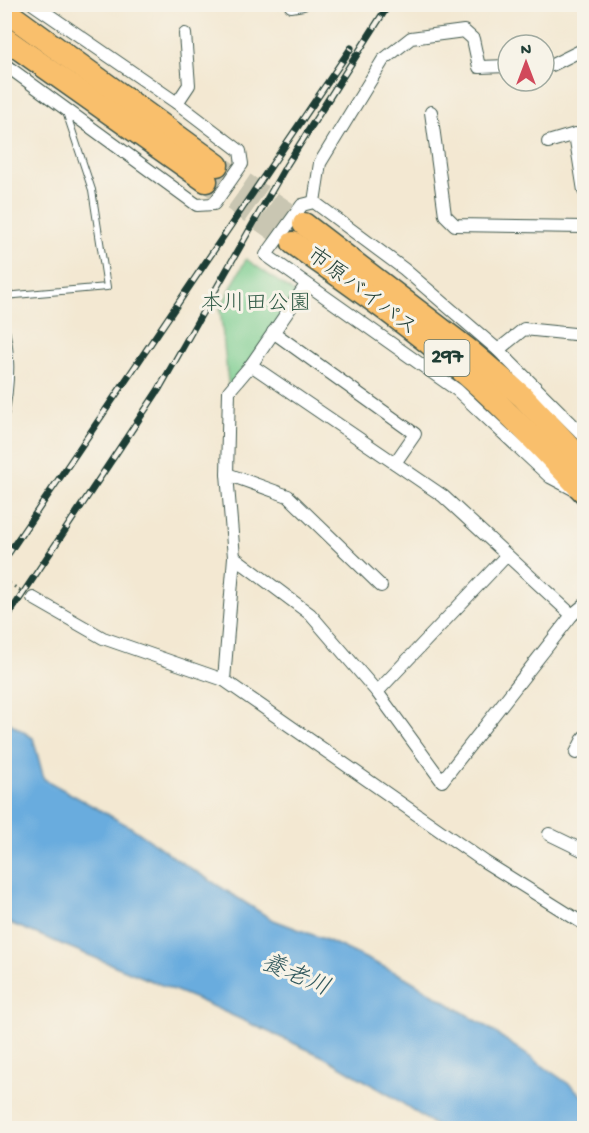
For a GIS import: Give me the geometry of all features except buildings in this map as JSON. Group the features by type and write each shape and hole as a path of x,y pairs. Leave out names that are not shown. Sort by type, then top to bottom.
{"highway":[{"path":"4,10 212,173 4,38"},
{"name":"市原バイパス","path":"585,462 523,397 471,352 298,233 399,320 454,363 503,408 585,494"}],"street":[{"path":"4,64 196,205 214,204 242,164 240,151 177,103 33,4"},
{"path":"291,4 291,6 303,4"},
{"path":"314,202 320,163 383,60 411,38 464,31 473,39 479,67 496,66"},
{"path":"177,103 189,85 185,34"},
{"path":"556,63 585,49"},
{"path":"431,112 445,215 455,225 585,227"},
{"path":"548,142 575,134 585,191"},
{"path":"314,202 302,205 266,255 457,390 550,477 585,494"},
{"path":"314,202 404,269 498,350 585,436"},
{"path":"225,680 234,557 227,474 229,391 251,365 306,285"},
{"path":"498,350 524,329 585,335"},
{"path":"273,332 415,434 395,463"},
{"path":"251,365 443,496 572,615"},
{"path":"227,474 288,496 381,586"},
{"path":"377,692 507,555"},
{"path":"234,557 310,614 377,692 442,781 572,615 585,604"},
{"path":"33,598 103,638 225,680 485,862 583,921"},
{"path":"576,753 585,737"},
{"path":"549,834 585,851"}],"lane":[{"path":"4,296 107,286 92,190 65,109"},
{"path":"4,323 10,358 11,391 4,421"}],"path":[{"path":"4,580 33,598"}],"green space":[{"name":"本川田公園","path":"246,259 299,296 229,391 220,309"}],"water":[{"name":"養老川","path":"5,720 33,738 44,779 132,828 271,919 329,941 405,977 487,1027 573,1087 584,1098 584,1128 439,1128 393,1097 324,1057 196,999 5,921"}],"tunnel":[{"path":"217,165 304,224"},
{"path":"206,181 293,243"}],"railway":[{"path":"4,622 159,389 286,166 389,4"},
{"path":"4,560 351,48"}]}
